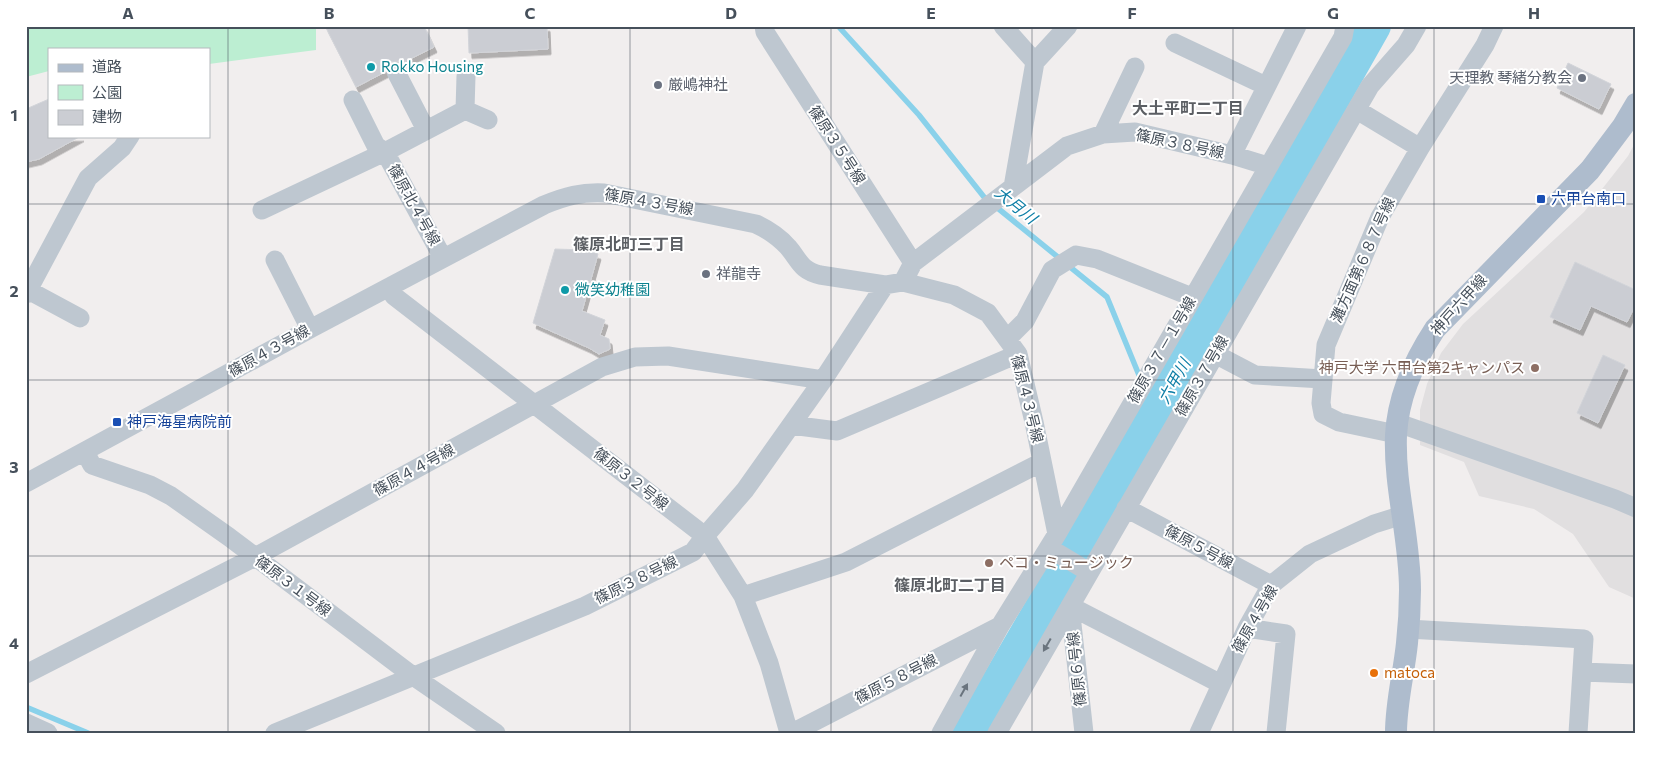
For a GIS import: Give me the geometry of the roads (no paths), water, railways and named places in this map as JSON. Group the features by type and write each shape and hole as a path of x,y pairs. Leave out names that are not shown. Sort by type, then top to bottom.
{"main road":[{"name":"神戸六甲線","path":"1396,733 1396,719 1408,629 1410,590 1409,561 1396,456 1397,428 1403,395 1410,375 1420,353 1435,329 1590,170 1623,126 1636,104"}],"street":[{"name":"篠原３５号線","path":"764,26 765,32 913,263"},
{"path":"1003,26 1035,62"},
{"path":"1014,188 1035,62 1068,26"},
{"path":"1232,155 1297,26"},
{"name":"篠原３７－１号線","path":"941,733 1000,626 1053,541 1343,37 1345,26"},
{"name":"篠原３７号線","path":"998,733 1370,86 1406,45 1416,26"},
{"name":"灘方面第６８７号線","path":"1397,428 1340,422 1323,414 1321,403 1326,345 1380,216 1485,45 1494,26"},
{"path":"1175,43 1266,86"},
{"path":"1103,134 1135,67"},
{"path":"396,72 426,130"},
{"path":"466,76 465,110 488,120"},
{"path":"262,210 384,152 376,146 352,100"},
{"name":"篠原北４号線","path":"444,258 384,152 465,110"},
{"path":"1357,110 1420,148"},
{"name":"篠原３８号線","path":"275,733 585,606 693,552 704,536 745,490 822,380 894,283 913,263 1067,146 1103,134 1135,132 1232,155 1268,166"},
{"path":"80,318 27,292 88,178 122,148 129,138"},
{"name":"篠原４３号線","path":"28,479 85,452 310,329 544,205 563,197 585,192 604,193 756,224 771,231 788,247 809,273 820,276 894,283 954,295 988,313 1018,354 1042,462 1053,541"},
{"path":"1007,338 1025,321 1053,269 1076,254 1097,258 1192,297"},
{"path":"275,260 310,329"},
{"name":"篠原３２号線","path":"389,288 394,296 704,536 744,596 769,663 790,733"},
{"path":"791,426 837,431 1018,354"},
{"path":"1215,354 1255,375 1323,379"},
{"name":"篠原４４号線","path":"26,674 255,557 602,368 635,357 668,356 822,380"},
{"path":"1397,428 1605,496 1636,508"},
{"name":"篠原３１号線","path":"85,452 92,465 150,485 171,496 229,537 413,676 496,733"},
{"path":"744,596 846,562 1042,462"},
{"name":"篠原５号線","path":"1126,508 1272,585"},
{"name":"篠原４号線","path":"1199,733 1247,628 1272,585 1310,554 1374,524 1403,515"},
{"path":"1053,541 1089,572"},
{"path":"1070,606 1221,684"},
{"name":"篠原６号線","path":"1070,606 1084,733"},
{"name":"篠原５８号線","path":"790,733 1000,626"},
{"path":"1247,628 1286,634 1276,733"},
{"path":"1408,629 1584,638 1578,733"},
{"path":"1582,672 1636,674"},
{"path":"26,723 48,733"}],"waterway":[{"name":"大月川","path":"838,26 919,115 984,197 1107,297 1141,380"},
{"name":"六甲川","path":"969,733 1155,413 1374,26"},
{"name":"大月川","path":"1145,388 1155,413"},
{"path":"26,707 88,733"}],"place":[{"name":"Rokko Housing","path":"371,67"},
{"name":"天理教 琴緒分教会","path":"1582,78"},
{"name":"厳嶋神社","path":"658,85"},
{"name":"六甲台南口","path":"1541,199"},
{"name":"祥龍寺","path":"706,274"},
{"name":"微笑幼稚園","path":"565,290"},
{"name":"神戸大学 六甲台第2キャンパス","path":"1535,368"},
{"name":"神戸海星病院前","path":"117,422"},
{"name":"ペコ・ミュージック","path":"989,563"},
{"name":"matoca","path":"1374,673"}],"district":[{"name":"大土平町二丁目","path":"1188,108"},
{"name":"篠原北町三丁目","path":"629,244"},
{"name":"篠原北町二丁目","path":"950,585"}]}
